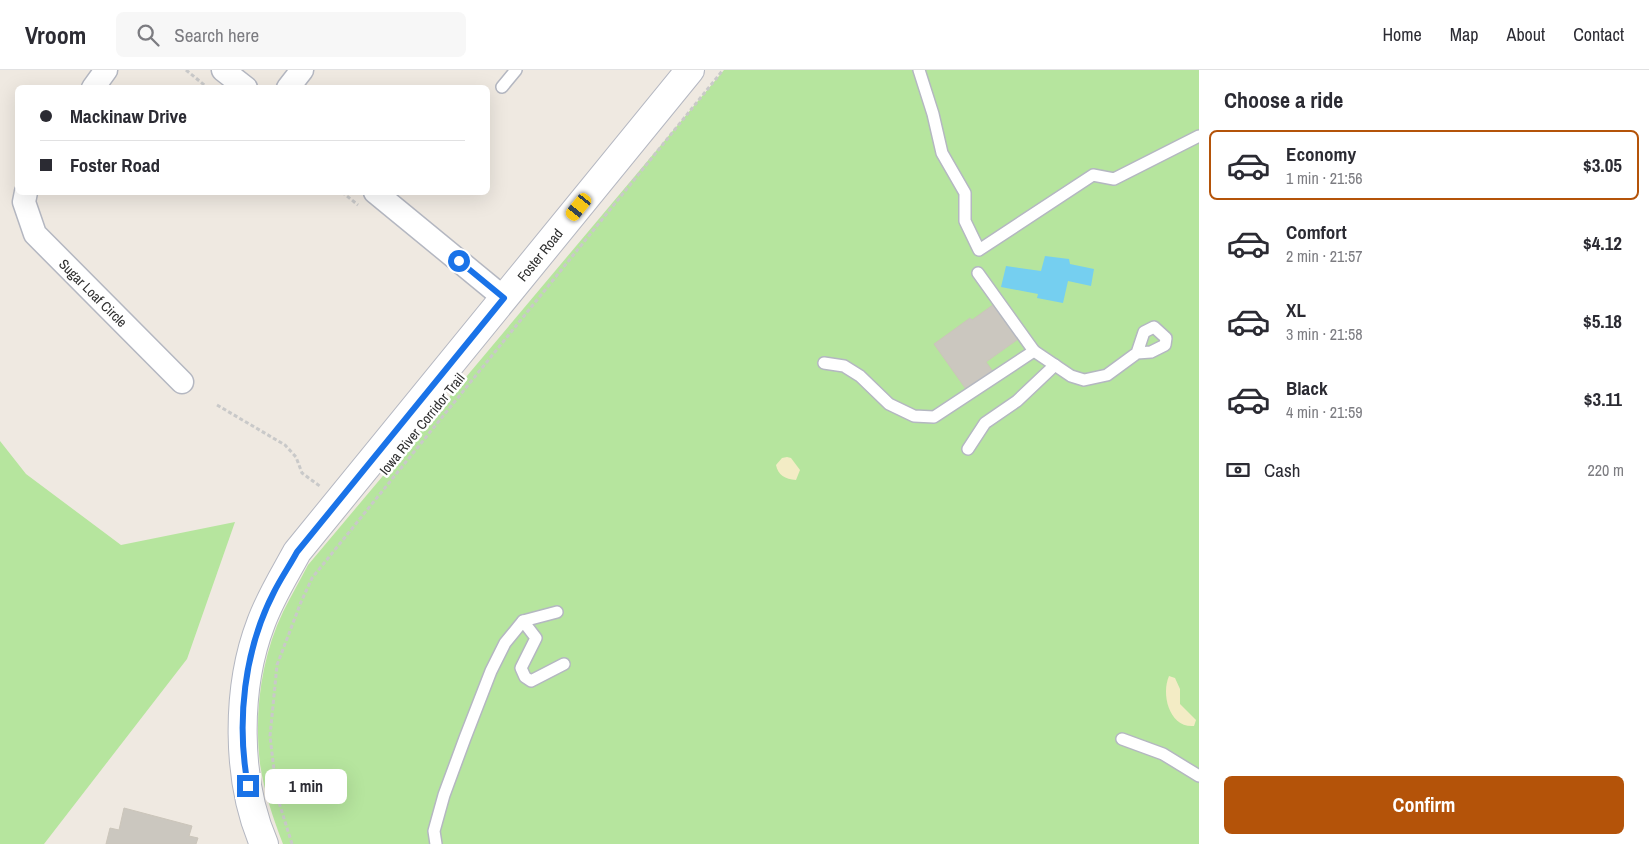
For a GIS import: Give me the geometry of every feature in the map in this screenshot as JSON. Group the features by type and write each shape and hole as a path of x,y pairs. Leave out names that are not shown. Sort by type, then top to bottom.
{"street":[{"path":"95,85 106,70"},
{"path":"223,70 242,85"},
{"path":"290,85 302,70"},
{"name":"Foster Road","path":"264,844 251,803 245,768 242,728 244,693 250,658 260,625 274,592 297,552 690,70"},
{"name":"Sugar Loaf Circle","path":"25,195 24,202 35,234 182,382"},
{"path":"379,195 504,298"}],"lane":[{"path":"502,87 516,70"},
{"path":"919,70 933,114 942,154 966,193 965,221 980,250 1093,175 1114,179 1199,136"},
{"path":"978,273 1034,351 1071,376 1084,380 1108,375 1137,353"},
{"path":"824,363 844,366 860,376 889,404 914,416 934,417 1034,351"},
{"path":"968,449 985,423 1017,401 1055,365"},
{"path":"436,844 434,831 444,795 491,671 505,643 523,621 557,612"},
{"path":"523,621 536,638 520,668 525,677 531,681 564,664"},
{"path":"1122,739 1163,754 1199,776"}],"path":[{"path":"186,70 204,85"},
{"name":"Iowa River Corridor Trail","path":"292,844 276,796 270,736 276,665 312,578 723,70"},
{"path":"216,405 285,445 296,456 302,473 320,487"}],"green space":[{"path":"724,70 1199,70 1199,844 283,844 269,804 260,764 258,745 259,706 264,667 275,630 308,565"},
{"path":"0,441 26,474 121,545 235,522 187,659 44,844 0,844"}],"sand":[{"path":"782,458 791,458 800,470 796,480 783,476 778,471 776,465"},
{"path":"1169,676 1175,678 1180,689 1180,704 1196,720 1194,726 1178,722 1169,708 1166,692"}],"water":[{"path":"1045,256 1069,259 1070,264 1094,269 1091,286 1068,281 1063,303 1037,298 1038,294 1001,287 1006,266 1041,271"}],"building":[{"path":"997,302 1021,337 986,362 994,373 968,392 934,344 970,318 972,320"},
{"path":"124,808 192,826 189,836 198,838 196,844 106,844 110,828 119,830"}],"route":[{"path":"248,786 242,728 244,693 250,658 260,625 274,592 297,552 504,298 459,261"}]}
